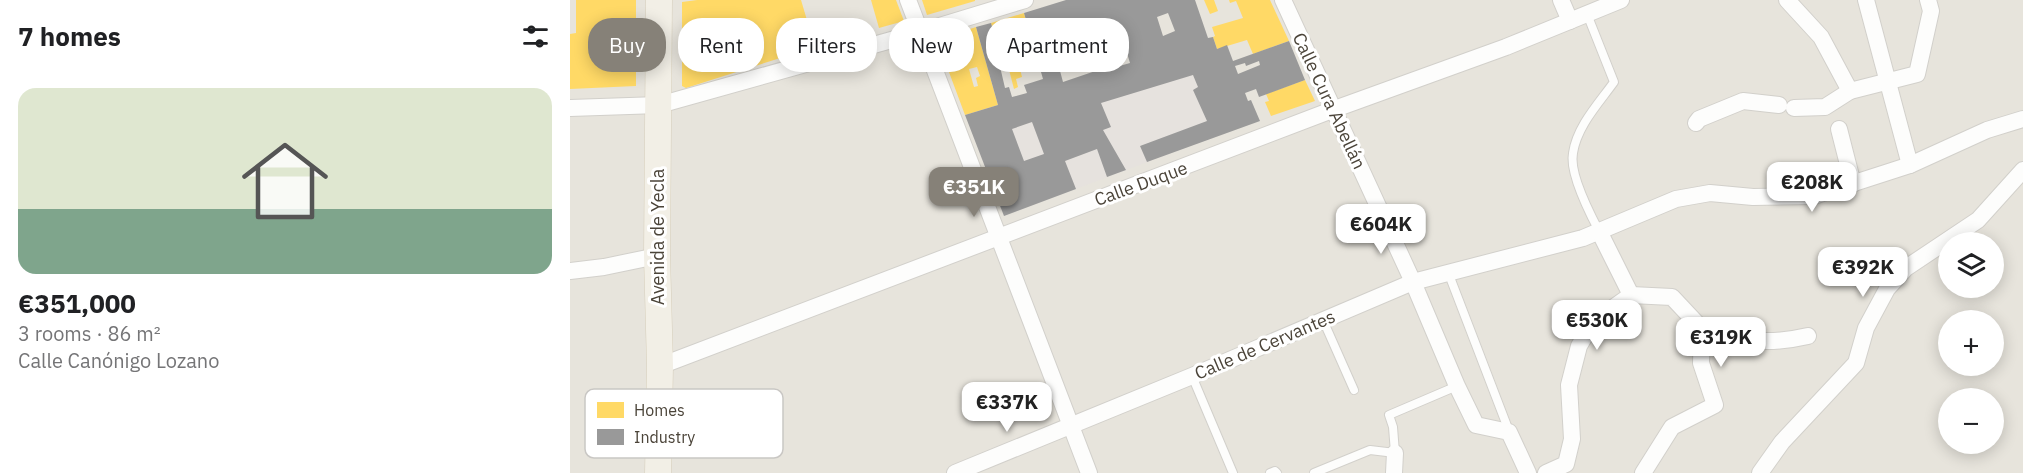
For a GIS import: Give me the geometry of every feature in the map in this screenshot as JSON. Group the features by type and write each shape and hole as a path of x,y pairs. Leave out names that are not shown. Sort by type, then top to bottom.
{"main road":[{"name":"Avenida de Yecla","path":"659,0 657,256 660,389"},
{"name":"Avenida de Yecla","path":"658,458 658,473"}],"street":[{"path":"908,0 915,18"},
{"path":"966,18 1025,0"},
{"name":"Calle Cura Abellán","path":"1283,0 1476,424 1509,432"},
{"path":"1562,0 1570,21"},
{"name":"Calle Duque","path":"660,366 1332,110 1506,47 1621,0"},
{"path":"1787,0 1821,38 1850,92"},
{"path":"1866,0 1910,165"},
{"path":"1836,115 1850,92 1887,80 1917,74 1931,11 1928,0"},
{"path":"570,108 659,105 889,41"},
{"path":"936,72 1089,473"},
{"path":"1696,123 1699,119 1743,101 1825,107 1836,115 1853,184"},
{"name":"Calle de Cervantes","path":"965,471 1413,282 1583,238 1676,199 1710,193 1753,197 1814,196 1910,165 1987,130 2023,119"},
{"path":"1760,473 1782,442 1856,363 1866,328 1887,289 1906,268 1978,220 2023,170"},
{"path":"1599,231 1631,295"},
{"path":"570,271 604,267 657,256"},
{"path":"1546,473 1566,464 1572,439 1569,385 1580,346 1593,322 1631,295 1672,297 1702,329 1742,340 1782,342 1808,336"},
{"path":"1643,473 1672,427 1715,405 1701,363 1702,329"},
{"path":"1509,432 1528,473"},
{"path":"1394,473 1395,453"}],"lane":[{"path":"1587,14 1614,82 1584,124 1572,154 1587,208 1599,231"},
{"path":"1448,272 1509,432"},
{"path":"1323,320 1354,390"},
{"path":"1192,376 1233,473"},
{"path":"1314,473 1370,450 1395,453 1394,427 1389,415 1457,386"},
{"path":"1270,473 1275,471 1277,473"}],"shaded area":[{"path":"570,0 2023,0 2023,473 570,473"},
{"path":"1213,50 1246,125 1004,216 969,126"}],"building: Homes":[{"path":"576,0 636,0 636,18 588,18 588,72 636,72 636,86 570,89 570,34 576,33"},
{"path":"801,0 806,18 776,18 776,59 764,63 764,18 682,18 682,2"},
{"path":"871,0 896,0 903,18 889,18 889,25 879,28"},
{"path":"922,0 975,0 975,1 927,15"},
{"path":"1204,0 1214,0 1218,11 1210,14"},
{"path":"1229,0 1270,0 1289,41 1253,54 1247,40 1217,49 1212,27 1243,18 1236,1 1230,3"},
{"path":"1024,13 1025,18 1008,18"},
{"path":"976,27 986,62 986,72 989,72 998,105 965,115 949,72 970,72 974,87 978,86 976,78 980,76 977,67 974,68 974,28"},
{"path":"682,72 736,72 686,88 682,86"},
{"path":"1010,72 1021,72 1022,77 1016,79 1018,87 1014,89"},
{"path":"1305,80 1315,101 1271,116 1265,102 1269,101 1266,94"}],"building: Industry":[{"path":"1066,0 1195,0 1208,38 1213,37 1217,49 1227,45 1233,61 1289,41 1305,80 1259,97 1256,89 1245,93 1248,101 1251,100 1260,121 1147,162 1140,146 1207,121 1193,90 1198,87 1193,75 1101,103 1111,127 1103,130 1126,170 1107,177 1097,149 1065,161 1076,189 1004,216 965,115 998,105 989,72 1001,72 1005,88 1009,87 1012,97 1027,93 1024,85 1043,79 1041,72 1060,72 1063,82 1092,72 1129,72 1130,63 1129,18 1025,18 1024,13","holes":["1168,13 1175,31 1163,36 1157,17","1259,61 1260,65 1238,74 1235,66 1245,63 1246,66","1032,122 1044,154 1024,161 1012,129"]},
{"path":"986,24 986,62 976,27"}]}
